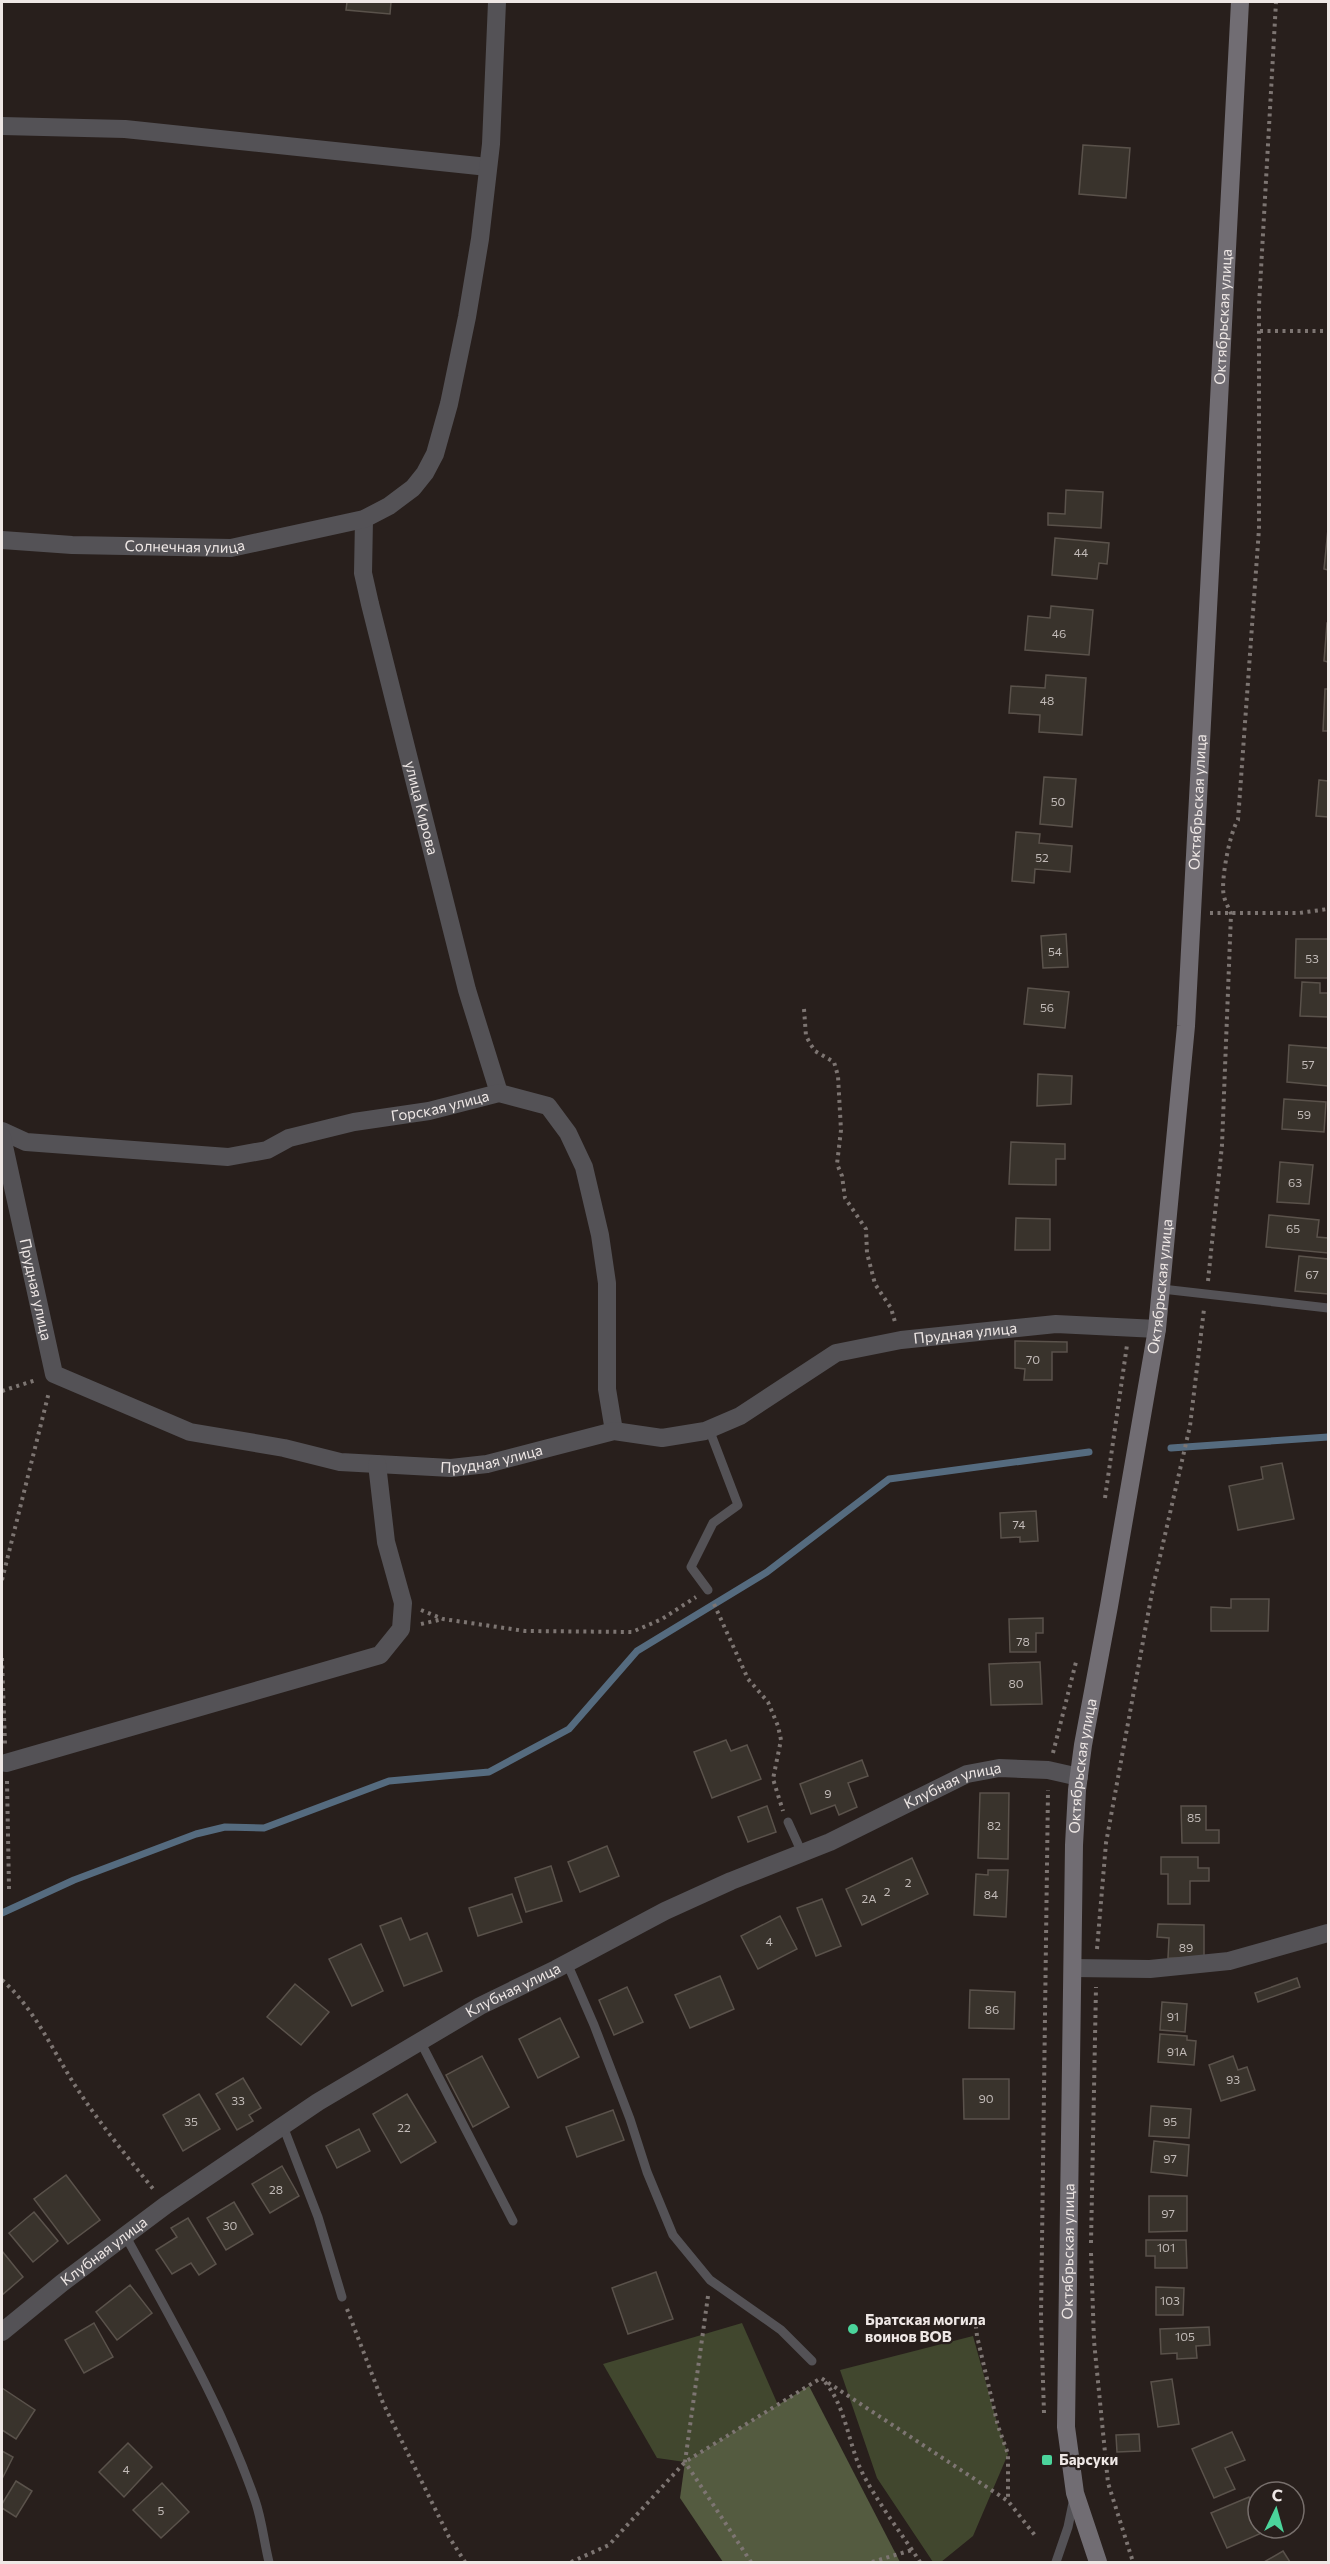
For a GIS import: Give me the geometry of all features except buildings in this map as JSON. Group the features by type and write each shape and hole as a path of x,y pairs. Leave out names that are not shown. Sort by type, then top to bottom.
{"main road":[{"name":"Октябрьская улица","path":"1098,2562 1075,2493 1066,2427 1074,1845 1079,1777 1162,1289 1186,1026 1240,2"}],"street":[{"name":"Солнечная улица","path":"2,540 72,545 231,548 364,519 389,506 413,488 435,454 449,404 468,317 489,166 497,2"},
{"path":"2,126 125,129 489,166"},
{"name":"улица Кирова","path":"364,519 363,573 370,604 467,990 500,1092"},
{"name":"Горская улица","path":"2,1131 26,1142 228,1157 267,1150 289,1138 354,1122 429,1111 500,1092 548,1106 568,1133 584,1167 600,1235 607,1283 607,1389 614,1431"},
{"name":"Прудная улица","path":"2,1137 54,1374 190,1432 340,1462 451,1468 487,1464 614,1431 662,1438 681,1437 709,1429 740,1416 836,1353 901,1340 1056,1324 1156,1329"},
{"path":"6,1763 380,1655 401,1629 403,1603 386,1542 377,1464"},
{"name":"Клубная улица","path":"2,2332 166,2205 318,2102 480,2006 665,1911 730,1881 830,1842 967,1774 999,1768 1048,1770 1079,1777"},
{"path":"1073,1968 1170,1968 1229,1961 1329,1933"}],"lane":[{"path":"1162,1289 1329,1308"},
{"path":"708,1590 692,1567 713,1523 738,1505 709,1429"},
{"path":"788,1822 802,1853"},
{"path":"567,1963 594,2025 630,2119 647,2172 673,2235 710,2280 781,2330 812,2361"},
{"path":"420,2041 513,2221"},
{"path":"284,2126 318,2217 342,2298"},
{"path":"125,2235 194,2361 234,2446 256,2502 268,2562"},
{"path":"1056,2562 1068,2527 1075,2493"}],"path":[{"path":"1207,1286 1222,1145 1231,914 1223,894 1228,849 1234,825 1238,820 1259,529 1260,331 1276,2"},
{"path":"1260,331 1329,331"},
{"path":"1191,913 1299,913 1329,909"},
{"path":"804,1009 806,1036 815,1051 834,1062 838,1076 841,1130 837,1164 842,1176 845,1198 866,1229 867,1253 875,1284 891,1308 901,1340"},
{"path":"1133,2562 1108,2482 1094,2341 1091,2255 1096,1968 1107,1833 1153,1587 1190,1426 1204,1308"},
{"path":"1104,1506 1129,1329"},
{"path":"2,1391 54,1374"},
{"path":"2,1580 54,1374"},
{"path":"403,1603 443,1619 525,1631 632,1632 662,1619 708,1590"},
{"path":"722,1619 748,1679 768,1702 778,1726 781,1740 772,1779 780,1803"},
{"path":"1042,2306 1048,1770 1078,1653"},
{"path":"2,1980 18,1994 78,2090 166,2205"},
{"path":"710,2280 685,2462 751,2562"},
{"path":"342,2298 383,2403 449,2536 465,2562"},
{"path":"975,2318 998,2426 1008,2454 1008,2501"},
{"path":"812,2361 830,2389 842,2415 861,2469 920,2562"},
{"path":"571,2562 609,2545 685,2462 821,2378"},
{"path":"821,2378 1008,2501 1037,2538"},
{"path":"872,2562 912,2550"}],"green space":[{"path":"742,2323 778,2405 685,2462 657,2458 603,2364"},
{"path":"973,2336 1008,2454 973,2536 941,2562 933,2562 877,2478 840,2370"},
{"path":"809,2386 900,2562 723,2562 680,2498 685,2462"}],"waterway":[{"path":"1171,1448 1328,1437"},
{"path":"2,1913 74,1880 196,1834 225,1827 264,1828 389,1781 489,1772 569,1729 637,1651 767,1572 889,1479 1089,1452"}],"place":[{"name":"Братская могила воинов ВОВ","path":"853,2329"},
{"name":"Барсуки","path":"1047,2460"}]}
